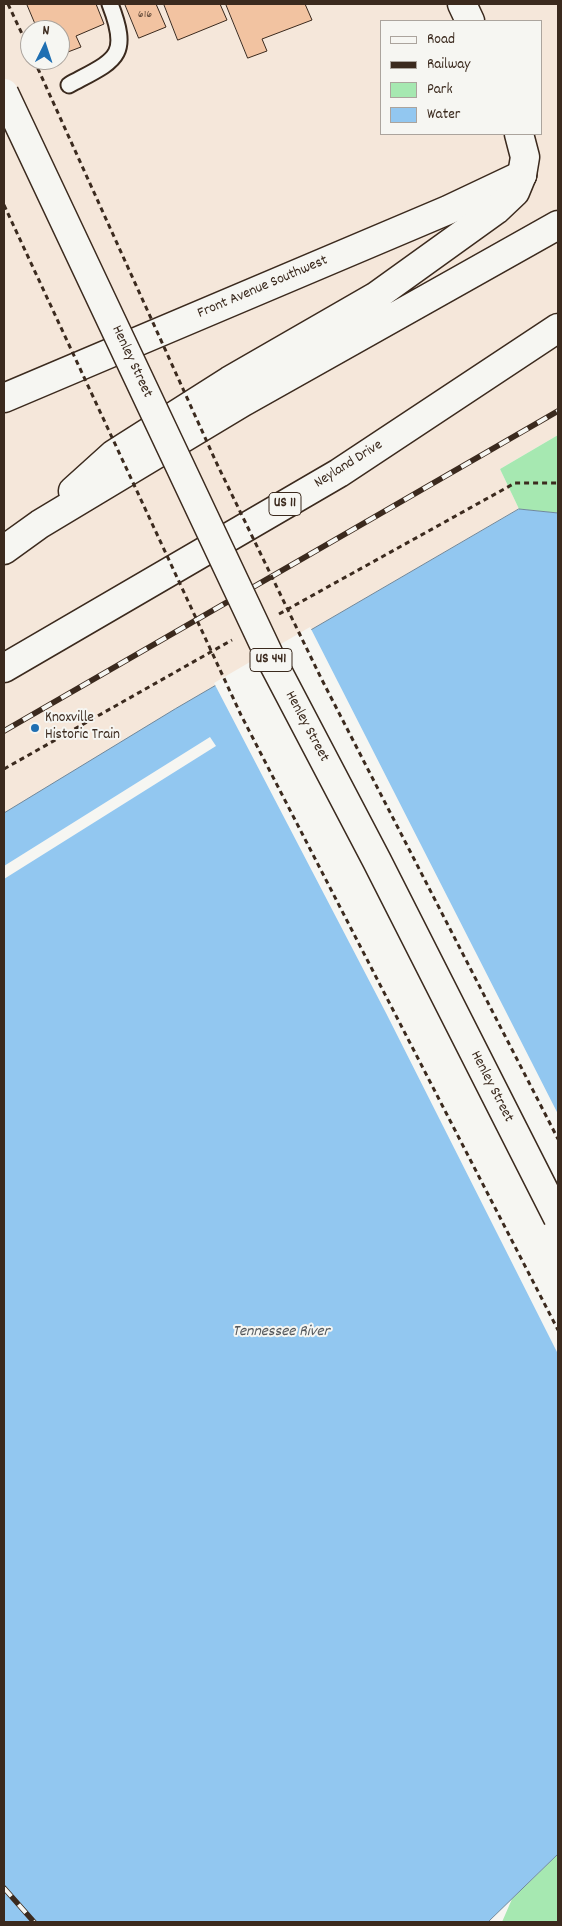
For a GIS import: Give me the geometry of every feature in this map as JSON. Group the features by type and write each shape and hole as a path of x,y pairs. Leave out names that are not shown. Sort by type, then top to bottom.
{"main road":[{"path":"462,4 470,20"},
{"name":"Henley Street","path":"4,93 270,657 377,861 558,1218"},
{"path":"40,524 90,474 114,454 229,381 374,297 496,210 515,192 522,175 525,157 519,135"},
{"name":"Front Avenue Southwest","path":"4,398 439,214 522,175"},
{"path":"4,550 40,524 243,402 558,226"},
{"name":"Neyland Drive","path":"4,668 339,473 558,328"}],"lane":[{"path":"70,85 107,64 116,54 120,38 110,4"}],"path":[{"path":"8,4 20,28"},
{"path":"39,70 217,464 321,678 558,1140"},
{"path":"4,205 241,714 558,1330"}],"shaded area":[{"path":"4,4 558,4 558,435 500,469 519,509 4,816"}],"green space":[{"path":"558,435 558,513 519,509 500,469"},
{"path":"558,1854 558,1922 502,1922 512,1899"}],"water":[{"name":"Tennessee River","path":"519,509 558,513 558,1854 488,1922 4,1922 4,813 175,709"}],"pier":[{"path":"310,627 558,1114 558,1354 386,1013 214,683"},
{"path":"210,737 216,746 4,879 4,866"}],"building":[{"path":"27,4 96,4 104,24 76,36 81,47 70,51 70,20 34,20"},
{"path":"125,4 156,4 166,27 139,38"},
{"path":"164,4 220,4 227,20 178,40"},
{"path":"226,4 305,4 312,20 262,39 267,51 248,58"}],"railway":[{"path":"4,731 558,411"},
{"path":"4,1888 34,1922"}],"place":[{"name":"Knoxville Historic Train","path":"35,728"}]}
